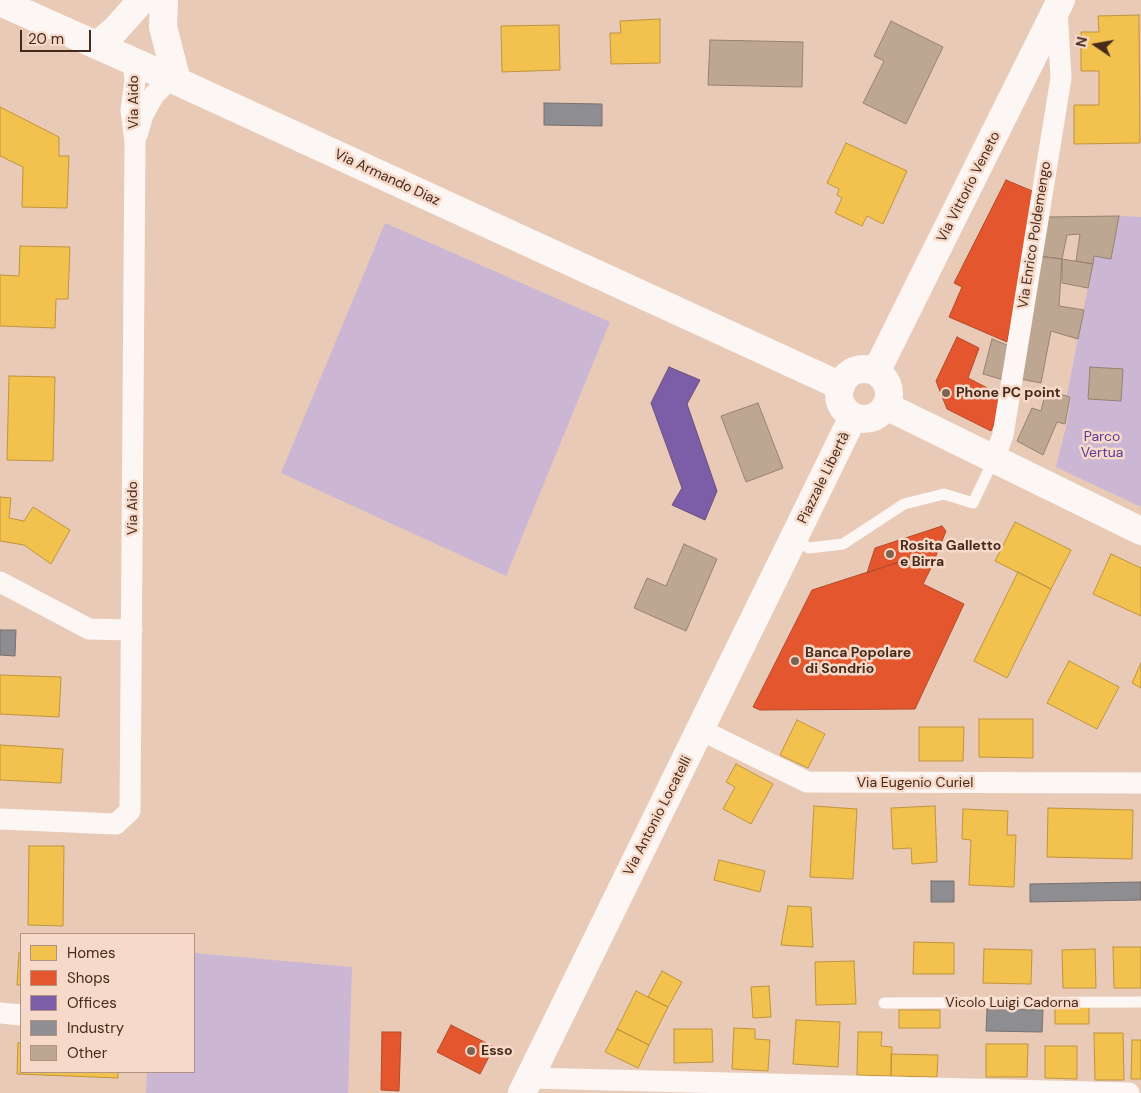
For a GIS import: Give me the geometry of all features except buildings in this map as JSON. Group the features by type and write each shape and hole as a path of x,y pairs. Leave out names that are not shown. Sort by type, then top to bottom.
{"main road":[{"path":"97,45 115,30 142,0"},
{"path":"164,0 163,27 177,81"},
{"name":"Via Armando Diaz","path":"0,2 177,81 841,386"},
{"name":"Via Vittorio Veneto","path":"876,372 1059,5"},
{"path":"856,370 876,372 888,387 886,406 872,418 853,417 845,411 840,403 841,386 848,375 856,370"},
{"path":"886,406 1141,532"},
{"name":"Piazzale Libertà","path":"794,538 853,417"},
{"name":"Via Antonio Locatelli","path":"526,1086 794,538"}],"street":[{"name":"Via Enrico Poldemengo","path":"994,459 1003,435 1061,78 1059,5"},
{"name":"Via Aido","path":"0,819 116,824 130,811 135,142 132,125 135,80 133,61"},
{"name":"Via Aido","path":"135,142 142,115 154,95 168,81 177,81"},
{"path":"0,582 89,629 132,630"},
{"name":"Via Eugenio Curiel","path":"701,730 807,782 1141,783"},
{"path":"0,1013 20,1015"},
{"path":"526,1086 1129,1093"}],"lane":[{"path":"794,538 808,548 843,544 904,504 944,494 973,503 994,459"},
{"name":"Vicolo Luigi Cadorna","path":"884,1003 1141,1002"}],"green space":[{"name":"Parco Vertua","path":"1119,216 1141,217 1141,507 1056,467 1067,423 1071,396 1067,395 1094,256 1111,259"},
{"path":"385,223 610,322 506,576 281,473"},
{"path":"195,953 352,967 348,1093 146,1093 147,1073 195,1073"}],"place":[{"name":"Phone PC point","path":"946,393"},
{"name":"Rosita Galletto e Birra","path":"890,554"},
{"name":"Banca Popolare di Sondrio","path":"795,661"},
{"name":"Esso","path":"471,1051"}]}
